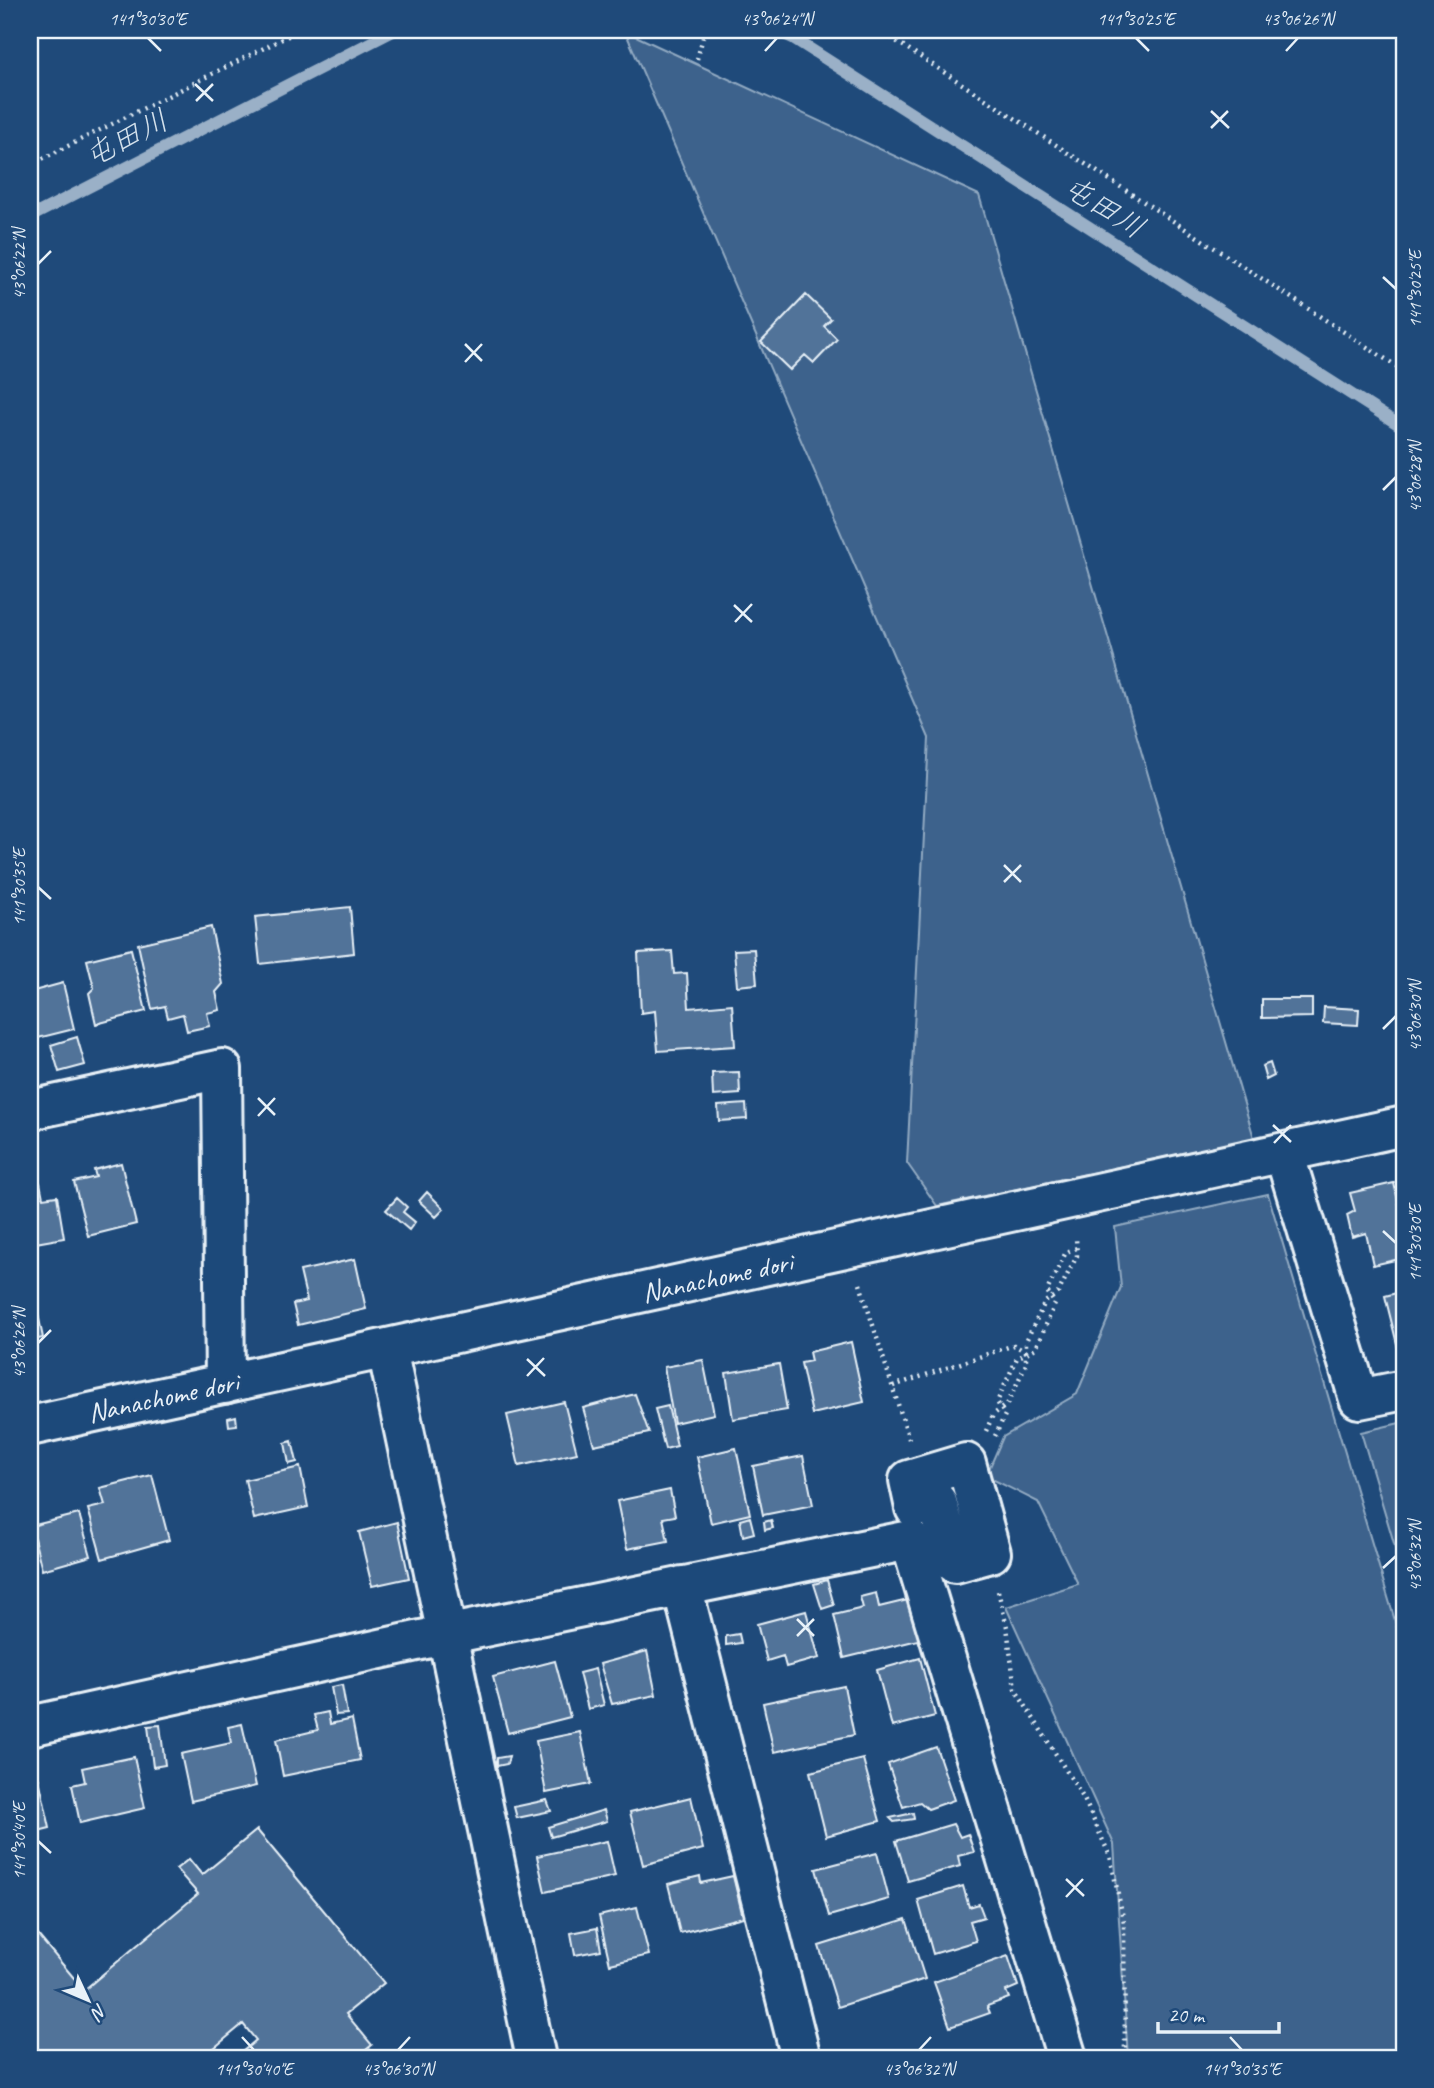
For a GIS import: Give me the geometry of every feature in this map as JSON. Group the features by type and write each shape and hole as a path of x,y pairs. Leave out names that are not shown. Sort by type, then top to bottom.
{"street":[{"path":"30,1110 222,1069 226,1384"},
{"name":"Nanachome dori","path":"30,1426 1404,1126"},
{"path":"1284,1153 1359,1399 1404,1390"},
{"path":"387,1349 536,2058"},
{"path":"966,1463 970,1478 991,1553 955,1563 937,1502 915,1508 909,1480 966,1463"},
{"path":"30,1726 447,1634 910,1540 1067,2058"},
{"path":"682,1586 801,2058"}],"path":[{"path":"30,165 300,30"},
{"path":"879,30 1404,371"},
{"path":"697,59 704,32"},
{"path":"970,1478 978,1472 1005,1415 997,1402 1017,1358 1036,1348 1055,1304 1047,1291 1066,1252 1077,1248"},
{"path":"993,1415 1008,1403 1028,1353 1026,1341 1045,1302 1058,1293 1077,1255"},
{"path":"857,1275 896,1396"},
{"path":"893,1386 1014,1345 1028,1353"},
{"path":"987,1555 1007,1627 1015,1689 1084,1799 1111,1856 1124,1922 1125,2058"}],"shaded area":[{"path":"625,31 979,195 1254,1138 937,1206 907,1163 929,738"},
{"path":"1268,1194 1404,1651 1404,2058 1128,2058 1114,1844 1006,1607 1078,1584 1038,1502 986,1476 1003,1437 1077,1394 1121,1287 1115,1227"},
{"path":"1404,1422 1404,1577 1361,1432"}],"building":[{"path":"806,295 831,319 824,326 837,339 814,363 805,355 790,370 761,342"},
{"path":"350,907 354,953 260,964 255,917"},
{"path":"211,927 223,984 216,992 220,1010 207,1013 210,1026 187,1031 183,1014 168,1018 165,1006 152,1009 138,944"},
{"path":"131,949 146,1011 96,1024 89,993 94,988 87,960"},
{"path":"754,949 757,984 737,986 734,950"},
{"path":"672,951 674,974 687,973 689,1008 732,1004 735,1046 658,1051 655,1011 641,1013 638,953"},
{"path":"63,983 74,1029 30,1040 30,992"},
{"path":"1262,999 1312,999 1312,1017 1262,1018"},
{"path":"1324,1007 1359,1009 1358,1025 1323,1023"},
{"path":"77,1037 85,1065 59,1072 51,1045"},
{"path":"1270,1063 1274,1076 1266,1080 1262,1066"},
{"path":"739,1072 740,1094 713,1096 712,1073"},
{"path":"746,1104 747,1119 719,1121 718,1106"},
{"path":"121,1163 136,1224 88,1236 74,1182 96,1177 94,1170"},
{"path":"40,1183 43,1198 57,1196 64,1238 30,1244 30,1185"},
{"path":"1394,1183 1404,1227 1404,1258 1373,1265 1366,1233 1352,1237 1347,1215 1355,1211 1350,1193"},
{"path":"427,1192 444,1209 436,1217 419,1201"},
{"path":"397,1198 407,1207 403,1212 415,1222 409,1230 386,1210"},
{"path":"355,1259 366,1309 298,1325 293,1304 307,1301 300,1271"},
{"path":"33,1290 43,1338 33,1340 35,1349 30,1350 30,1291"},
{"path":"1404,1291 1404,1355 1400,1356 1385,1296"},
{"path":"851,1342 864,1402 812,1414 801,1363 811,1361 809,1352"},
{"path":"703,1360 714,1414 674,1423 664,1367"},
{"path":"779,1364 787,1410 733,1419 726,1373"},
{"path":"635,1394 649,1433 594,1445 583,1408"},
{"path":"564,1402 577,1453 519,1466 507,1415"},
{"path":"668,1406 677,1446 665,1449 655,1409"},
{"path":"236,1416 237,1425 229,1426 228,1418"},
{"path":"292,1441 297,1462 289,1464 285,1443"},
{"path":"736,1448 750,1514 711,1523 697,1457"},
{"path":"803,1456 813,1505 763,1515 753,1466"},
{"path":"300,1467 308,1507 254,1519 245,1480"},
{"path":"152,1475 169,1540 102,1559 88,1509 105,1505 100,1488"},
{"path":"670,1490 675,1516 663,1518 668,1541 627,1549 617,1501"},
{"path":"79,1514 91,1556 42,1570 31,1526"},
{"path":"750,1517 754,1533 743,1536 740,1520"},
{"path":"771,1520 773,1528 765,1530 764,1522"},
{"path":"397,1522 409,1578 372,1586 359,1532"},
{"path":"827,1580 834,1605 822,1609 814,1584"},
{"path":"876,1593 879,1607 912,1599 922,1639 844,1658 834,1615 863,1608 860,1597"},
{"path":"806,1611 819,1658 786,1667 783,1656 767,1661 757,1624"},
{"path":"739,1634 741,1643 726,1645 726,1636"},
{"path":"647,1651 656,1695 612,1704 600,1664"},
{"path":"920,1658 935,1716 892,1727 877,1670"},
{"path":"555,1661 570,1717 508,1733 493,1677"},
{"path":"595,1669 604,1705 588,1709 579,1673"},
{"path":"342,1685 347,1714 336,1715 331,1687"},
{"path":"844,1686 854,1735 774,1752 763,1703"},
{"path":"328,1712 330,1724 352,1719 360,1760 283,1776 276,1740 318,1730 314,1715"},
{"path":"242,1724 256,1786 191,1801 181,1754 231,1743 228,1727"},
{"path":"160,1725 165,1765 153,1767 148,1726"},
{"path":"580,1732 591,1784 546,1793 536,1741"},
{"path":"936,1747 954,1800 928,1809 920,1802 903,1807 888,1764"},
{"path":"509,1756 507,1764 497,1766 497,1758"},
{"path":"134,1757 145,1808 80,1823 72,1785 85,1782 82,1768"},
{"path":"863,1759 880,1821 826,1836 810,1772"},
{"path":"39,1779 50,1828 30,1833 30,1781"},
{"path":"691,1797 703,1849 643,1865 630,1812"},
{"path":"547,1800 551,1811 517,1818 514,1807"},
{"path":"604,1810 607,1821 551,1837 548,1827"},
{"path":"913,1813 914,1819 894,1822 890,1818"},
{"path":"953,1824 960,1837 968,1834 974,1852 958,1856 960,1866 908,1881 896,1841"},
{"path":"257,1830 384,1983 346,2014 372,2045 356,2058 235,2058 256,2040 243,2024 202,2058 30,2058 30,1940 37,1934 84,1990 198,1894 176,1869 189,1859 202,1875"},
{"path":"607,1841 615,1876 545,1892 537,1856"},
{"path":"877,1853 889,1899 829,1916 816,1869"},
{"path":"700,1876 701,1883 733,1876 743,1917 680,1933 668,1884"},
{"path":"963,1886 969,1907 979,1904 984,1917 970,1921 976,1941 933,1954 918,1900"},
{"path":"637,1907 649,1955 610,1964 599,1916"},
{"path":"906,1919 925,1979 838,2007 819,1946"},
{"path":"597,1928 601,1950 575,1955 571,1933"},
{"path":"1008,1956 1018,1986 1006,1991 1009,1998 987,2006 990,2013 950,2027 934,1982"}],"waterway":[{"name":"屯田川","path":"30,217 395,30"},
{"name":"屯田川","path":"775,30 793,38 1404,428"}]}
